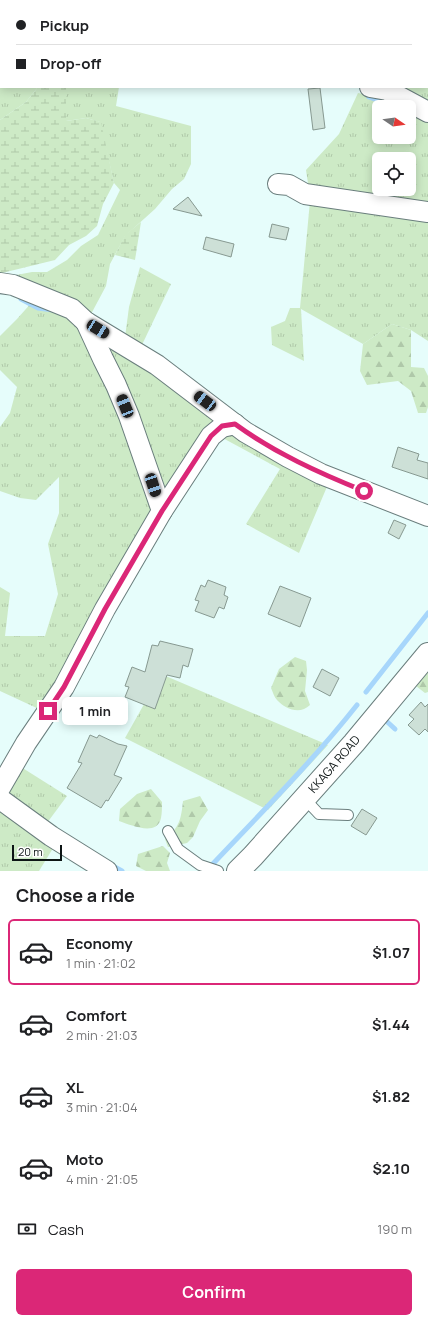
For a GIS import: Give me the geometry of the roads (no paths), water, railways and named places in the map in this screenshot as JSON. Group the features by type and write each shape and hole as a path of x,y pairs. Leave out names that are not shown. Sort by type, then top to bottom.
{"street":[{"path":"376,88 387,90 428,112"},
{"path":"278,184 289,185 305,194 428,212"},
{"path":"0,283 13,285 72,310 86,322 157,365 235,424 288,457 321,474 428,516"},
{"path":"86,322 129,416 162,511"},
{"path":"0,788 26,743 64,687 105,609 162,511 211,436 222,426 235,424"},
{"name":"KKAGA ROAD","path":"238,871 383,709 428,654"},
{"path":"0,799 51,836 107,871"}],"lane":[{"path":"304,798 319,814 348,815"},
{"path":"168,831 178,849 200,865 218,871"}],"waterway":[{"path":"369,97 377,100"},
{"path":"21,299 38,308 53,310"},
{"path":"366,692 428,613"},
{"path":"209,868 304,768 357,705"},
{"path":"383,718 395,729"},
{"path":"111,865 122,871"}]}
